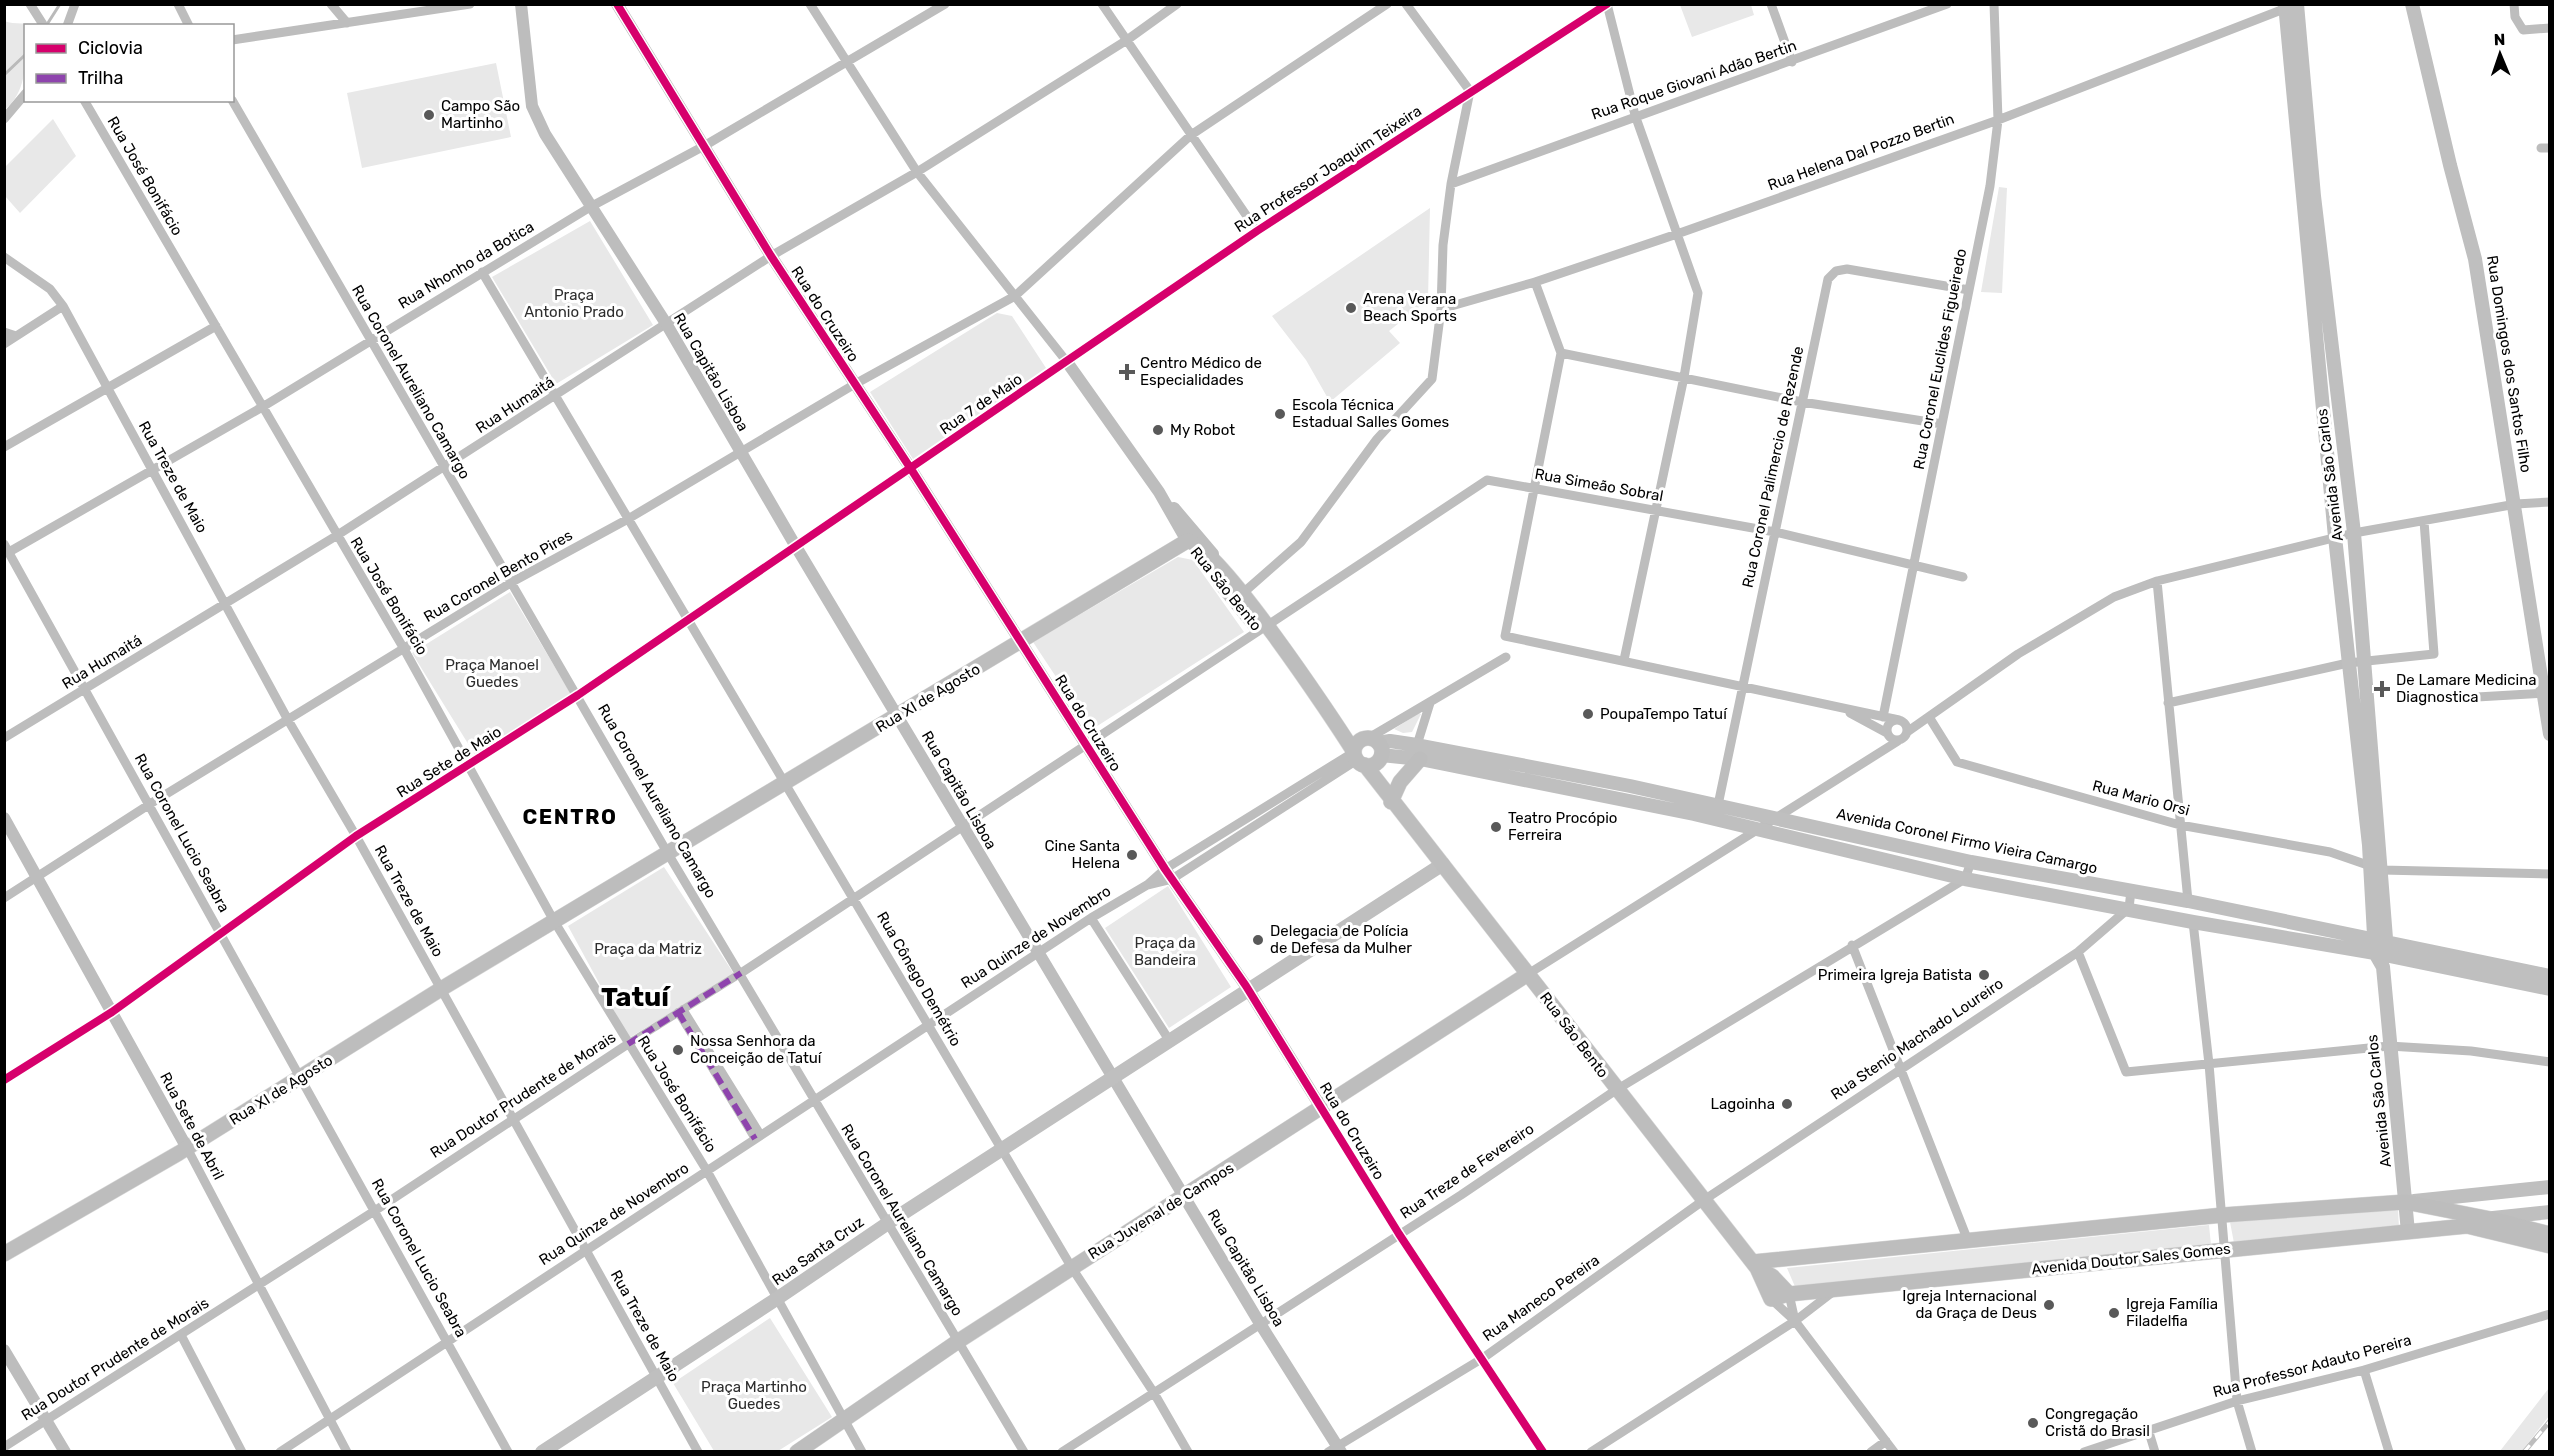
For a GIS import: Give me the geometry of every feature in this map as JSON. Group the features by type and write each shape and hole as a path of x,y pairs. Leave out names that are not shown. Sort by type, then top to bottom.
{"main road":[{"name":"Rua Domingos dos Santos Filho","path":"2412,4 2444,143 2475,259 2546,693 2550,734"},
{"name":"Avenida São Carlos","path":"2291,6 2354,532 2365,661 2381,952 2408,1232"},
{"name":"Avenida São Carlos","path":"2291,6 2335,537 2348,663 2376,868"},
{"path":"1187,541 1198,545 1243,593"},
{"name":"Rua São Bento","path":"1187,541 1264,628 1331,720 1367,752 1391,802 1443,864 1616,1090 1755,1265 1771,1299"},
{"name":"Rua XI de Agosto","path":"667,852 786,783 1187,541"},
{"name":"Rua São Bento","path":"1243,593 1264,628"},
{"name":"Avenida Coronel Firmo Vieira Camargo","path":"1367,752 1390,741 1419,752 1760,828 1965,879 2129,908 2193,922 2550,976"},
{"path":"1391,802 1400,782 1419,752"},
{"name":"Avenida Coronel Firmo Vieira Camargo","path":"1419,752 1718,805 1971,862 2188,901 2381,952 2550,989"},
{"path":"554,921 667,852"},
{"name":"Rua Santa Cruz","path":"542,1452 778,1298 888,1223 1443,864"},
{"name":"Rua XI de Agosto","path":"4,1254 187,1148 554,921"},
{"name":"Rua Juvenal de Campos","path":"797,1452 957,1342 1528,975"},
{"name":"Avenida Doutor Sales Gomes","path":"1755,1265 2223,1215 2405,1202 2550,1187"},
{"name":"Avenida Doutor Sales Gomes","path":"2405,1202 2491,1218"},
{"name":"Avenida Doutor Sales Gomes","path":"1771,1299 1789,1294 1836,1289 2467,1226 2491,1218 2550,1212"},
{"path":"2491,1218 2550,1234"},
{"path":"2467,1226 2550,1246"},
{"name":"Rua São Bento","path":"1755,1265 1772,1276 1789,1294"}],"street":[{"path":"68,24 75,4"},
{"path":"178,4 188,24"},
{"path":"331,4 347,23"},
{"path":"234,40 470,4"},
{"name":"Rua Capitão Lisboa","path":"521,4 532,106 545,134 667,325 795,545 1336,1449"},
{"name":"Rua do Cruzeiro","path":"616,4 771,256 1169,874 1248,989 1399,1234 1544,1452"},
{"path":"810,4 917,172 1067,362"},
{"name":"Rua Nhonho da Botica","path":"7,548 151,471 264,406 592,206 704,146 849,63 945,4"},
{"path":"1102,4 1257,231"},
{"name":"Rua Humaitá","path":"4,738 336,536 555,398 771,256 917,172 1127,40 1177,4"},
{"name":"Rua Coronel Bento Pires","path":"4,898 150,804 512,582 628,519 855,384 1015,296 1191,135 1387,4"},
{"path":"1243,593 1301,542 1377,439 1432,379 1441,309 1443,245 1451,184 1470,91 1406,4"},
{"path":"1607,4 1635,115 1698,293 1684,377 1624,660"},
{"name":"Rua Professor Joaquim Teixeira","path":"1067,362 1257,231 1607,4"},
{"path":"1772,4 1792,62"},
{"name":"Rua Roque Giovani Adão Bertin","path":"1451,184 1635,115 1792,62 1947,4"},
{"name":"Rua Coronel Euclides Figueiredo","path":"1883,717 1990,186 1998,120 1994,4"},
{"path":"2514,4 2515,17 2523,30 2550,28"},
{"name":"Rua Helena Dal Pozzo Bertin","path":"1441,309 1535,282 1677,234 1998,120 2291,6"},
{"path":"31,7 43,24"},
{"path":"4,119 24,95"},
{"name":"Rua José Bonifácio","path":"85,102 471,765 554,921 707,1171 862,1452"},
{"name":"Rua Coronel Aureliano Camargo","path":"233,102 667,852 1024,1452"},
{"name":"Rua Treze de Maio","path":"4,257 50,289 63,306 288,720 356,836 698,1452"},
{"name":"Rua Coronel Palimercio de Rezende","path":"1718,805 1828,279 1836,271 1847,269 1969,290"},
{"name":"Rua Cônego Demétrio","path":"482,272 1072,1268 1154,1393 1188,1452"},
{"path":"1535,282 1561,353 1506,636 1899,720 1904,722 1908,732"},
{"path":"4,344 63,306"},
{"path":"4,447 216,326"},
{"path":"4,332 16,336"},
{"path":"1561,353 1802,402 1942,424"},
{"name":"Rua 7 de Maio","path":"910,469 1067,362"},
{"name":"Rua São Bento","path":"1067,362 1159,492 1187,541"},
{"name":"Rua Sete de Maio","path":"4,1080 112,1011 356,836 578,695 795,545 910,469"},
{"name":"Rua Simeão Sobral","path":"1086,745 1487,480 1775,532 1963,577"},
{"name":"Rua São Bento","path":"1159,492 1197,533 1243,593"},
{"path":"1528,975 1904,738 1908,732 2018,654 2114,597 2157,581 2354,532 2516,504 2550,502"},
{"path":"2168,703 2348,663 2434,654 2424,521"},
{"name":"Rua Coronel Lucio Seabra","path":"7,548 84,690 376,1210 508,1452"},
{"path":"2157,581 2188,901"},
{"name":"Rua Quinze de Novembro","path":"280,1452 1091,918 1169,874 1367,752 1431,703 1506,657"},
{"path":"2477,697 2546,693"},
{"path":"1419,752 1431,703"},
{"path":"1840,707 1887,733 1891,739 1898,741"},
{"name":"Rua Mario Orsi","path":"1929,717 1957,762 2180,825 2330,852 2376,868 2412,873 2550,874"},
{"path":"1887,733 1890,724 1899,720"},
{"name":"Rua Doutor Prudente de Morais","path":"4,1447 376,1210 513,1118 741,973 1086,745"},
{"name":"Rua Sete de Abril","path":"4,818 187,1148 347,1452"},
{"path":"1965,879 1971,862"},
{"name":"Rua Treze de Fevereiro","path":"1062,1452 1259,1322 1399,1234 1616,1090 1852,945 1965,879"},
{"path":"2129,908 2131,891"},
{"name":"Rua Stenio Machado Loureiro","path":"1704,1200 2078,952 2129,908"},
{"path":"1091,918 1169,1040"},
{"path":"2193,922 2223,1215 2237,1401 2252,1452"},
{"path":"1852,945 1902,1067 1968,1241"},
{"path":"2078,952 2126,1072 2389,1046 2471,1051 2550,1062"},
{"path":"681,1011 758,1137"},
{"name":"Rua Maneco Pereira","path":"1336,1449 1483,1358 1704,1200"},
{"path":"1591,1452 1795,1321 1836,1289"},
{"name":"Rua São Bento","path":"1789,1294 1795,1321"},
{"name":"Rua São Bento","path":"1771,1299 1795,1321 1894,1452"},
{"name":"Rua Professor Adauto Pereira","path":"2084,1452 2237,1401 2364,1370 2550,1314"},
{"path":"181,1335 242,1452"},
{"path":"4,1350 65,1452"},
{"path":"2364,1370 2389,1452"},
{"path":"2148,1429 2155,1452"},
{"path":"1871,1452 1886,1441"}],"green space":[{"path":"1680,5 1751,5 1754,15 1692,37"},
{"path":"4,21 29,24 24,24 22,82 19,92 5,109"},
{"name":"Campo São Martinho","path":"496,63 511,137 362,168 347,93"},
{"path":"53,119 76,156 20,213 5,196 5,167"},
{"path":"1999,187 2007,188 2002,293 1981,292"},
{"name":"Arena Verana Beach Sports","path":"1430,208 1428,300 1389,331 1400,343 1330,402 1306,360 1272,316"},
{"name":"Praça Antonio Prado","path":"590,221 653,325 556,384 492,277"},
{"path":"997,313 1012,316 1046,368 913,459 870,392"},
{"path":"1178,557 1193,560 1244,632 1091,730 1033,642"},
{"name":"Praça Manoel Guedes","path":"510,592 571,694 475,755 412,653"},
{"path":"1419,713 1421,714 1412,732 1403,733 1394,729"},
{"name":"Praça da Matriz","path":"664,867 734,974 629,1038 568,926"},
{"name":"Praça da Bandeira","path":"1168,886 1231,987 1169,1028 1105,928"},
{"path":"2398,1209 2399,1228 2234,1243 2230,1222"},
{"path":"2209,1225 2211,1245 1796,1289 1787,1268"},
{"name":"Praça Martinho Guedes","path":"770,1318 832,1417 778,1451 714,1451 673,1383"},
{"path":"2549,1388 2549,1416 2522,1451 2500,1451"}],"waterway":[{"path":"47,24 60,4"},
{"path":"4,75 24,56"}],"railway":[{"path":"2524,1452 2550,1421"}],"marked path":[{"path":"628,1044 741,973"},
{"path":"678,1012 755,1139"}],"cycle path":[{"path":"617,4 771,256 911,469 1165,869 1246,986 1399,1234 1543,1452"},
{"path":"4,1080 112,1012 356,836 578,695 1257,231 1607,4"}],"place":[{"name":"Campo São Martinho","path":"429,115"},
{"name":"Arena Verana Beach Sports","path":"1351,308"},
{"name":"Centro Médico de Especialidades","path":"1127,372"},
{"name":"Escola Técnica Estadual Salles Gomes","path":"1280,414"},
{"name":"My Robot","path":"1158,430"},
{"name":"De Lamare Medicina Diagnostica","path":"2382,689"},
{"name":"PoupaTempo Tatuí","path":"1588,714"},
{"name":"Teatro Procópio Ferreira","path":"1496,827"},
{"name":"Cine Santa Helena","path":"1132,855"},
{"name":"Delegacia de Polícia de Defesa da Mulher","path":"1258,940"},
{"name":"Primeira Igreja Batista","path":"1984,975"},
{"name":"Nossa Senhora da Conceição de Tatuí","path":"678,1050"},
{"name":"Lagoinha","path":"1787,1104"},
{"name":"Igreja Internacional da Graça de Deus","path":"2049,1305"},
{"name":"Igreja Família Filadelfia","path":"2114,1313"},
{"name":"Congregação Cristã do Brasil","path":"2033,1423"}],"district":[{"name":"CENTRO","path":"570,817"},
{"name":"Tatuí","path":"635,997"}]}
